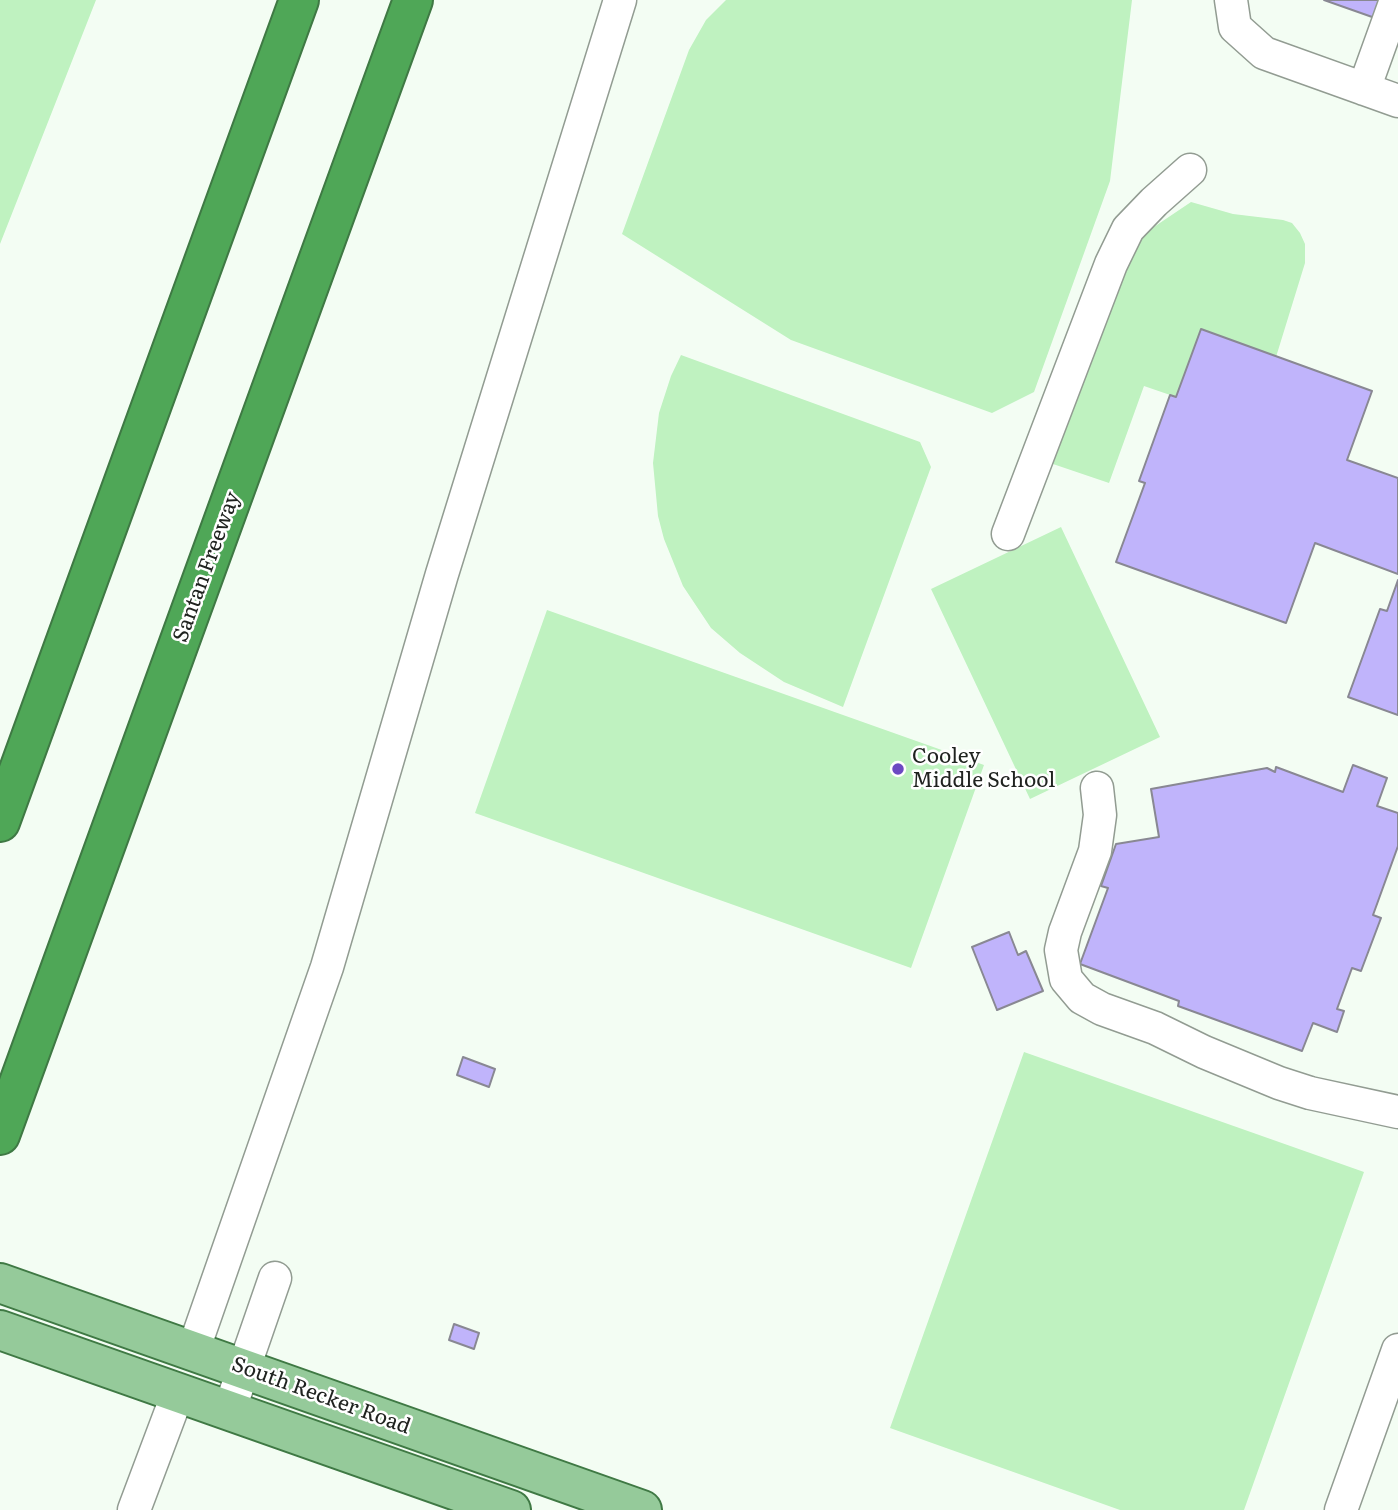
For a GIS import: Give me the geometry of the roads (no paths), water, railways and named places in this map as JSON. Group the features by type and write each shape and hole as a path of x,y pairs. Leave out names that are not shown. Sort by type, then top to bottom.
{"highway":[{"path":"0,821 299,0"},
{"name":"Santan Freeway","path":"0,1135 413,0"}],"main road":[{"name":"South Recker Road","path":"0,1283 642,1510"},
{"name":"South Recker Road","path":"0,1330 511,1510"}],"street":[{"path":"193,1351 327,967 446,561 620,0"},
{"path":"1364,89 1396,0"},
{"path":"1233,13 1264,53 1398,101"},
{"path":"1008,534 1111,264 1128,229 1190,170"},
{"path":"1097,788 1100,815 1095,851 1060,950 1066,979 1082,998 1102,1009 1155,1028 1279,1083 1310,1093 1398,1112"},
{"path":"229,1411 275,1278"},
{"path":"1341,1510 1398,1350"},
{"path":"134,1510 178,1393"}],"place":[{"name":"Cooley Middle School","path":"898,769"}]}
